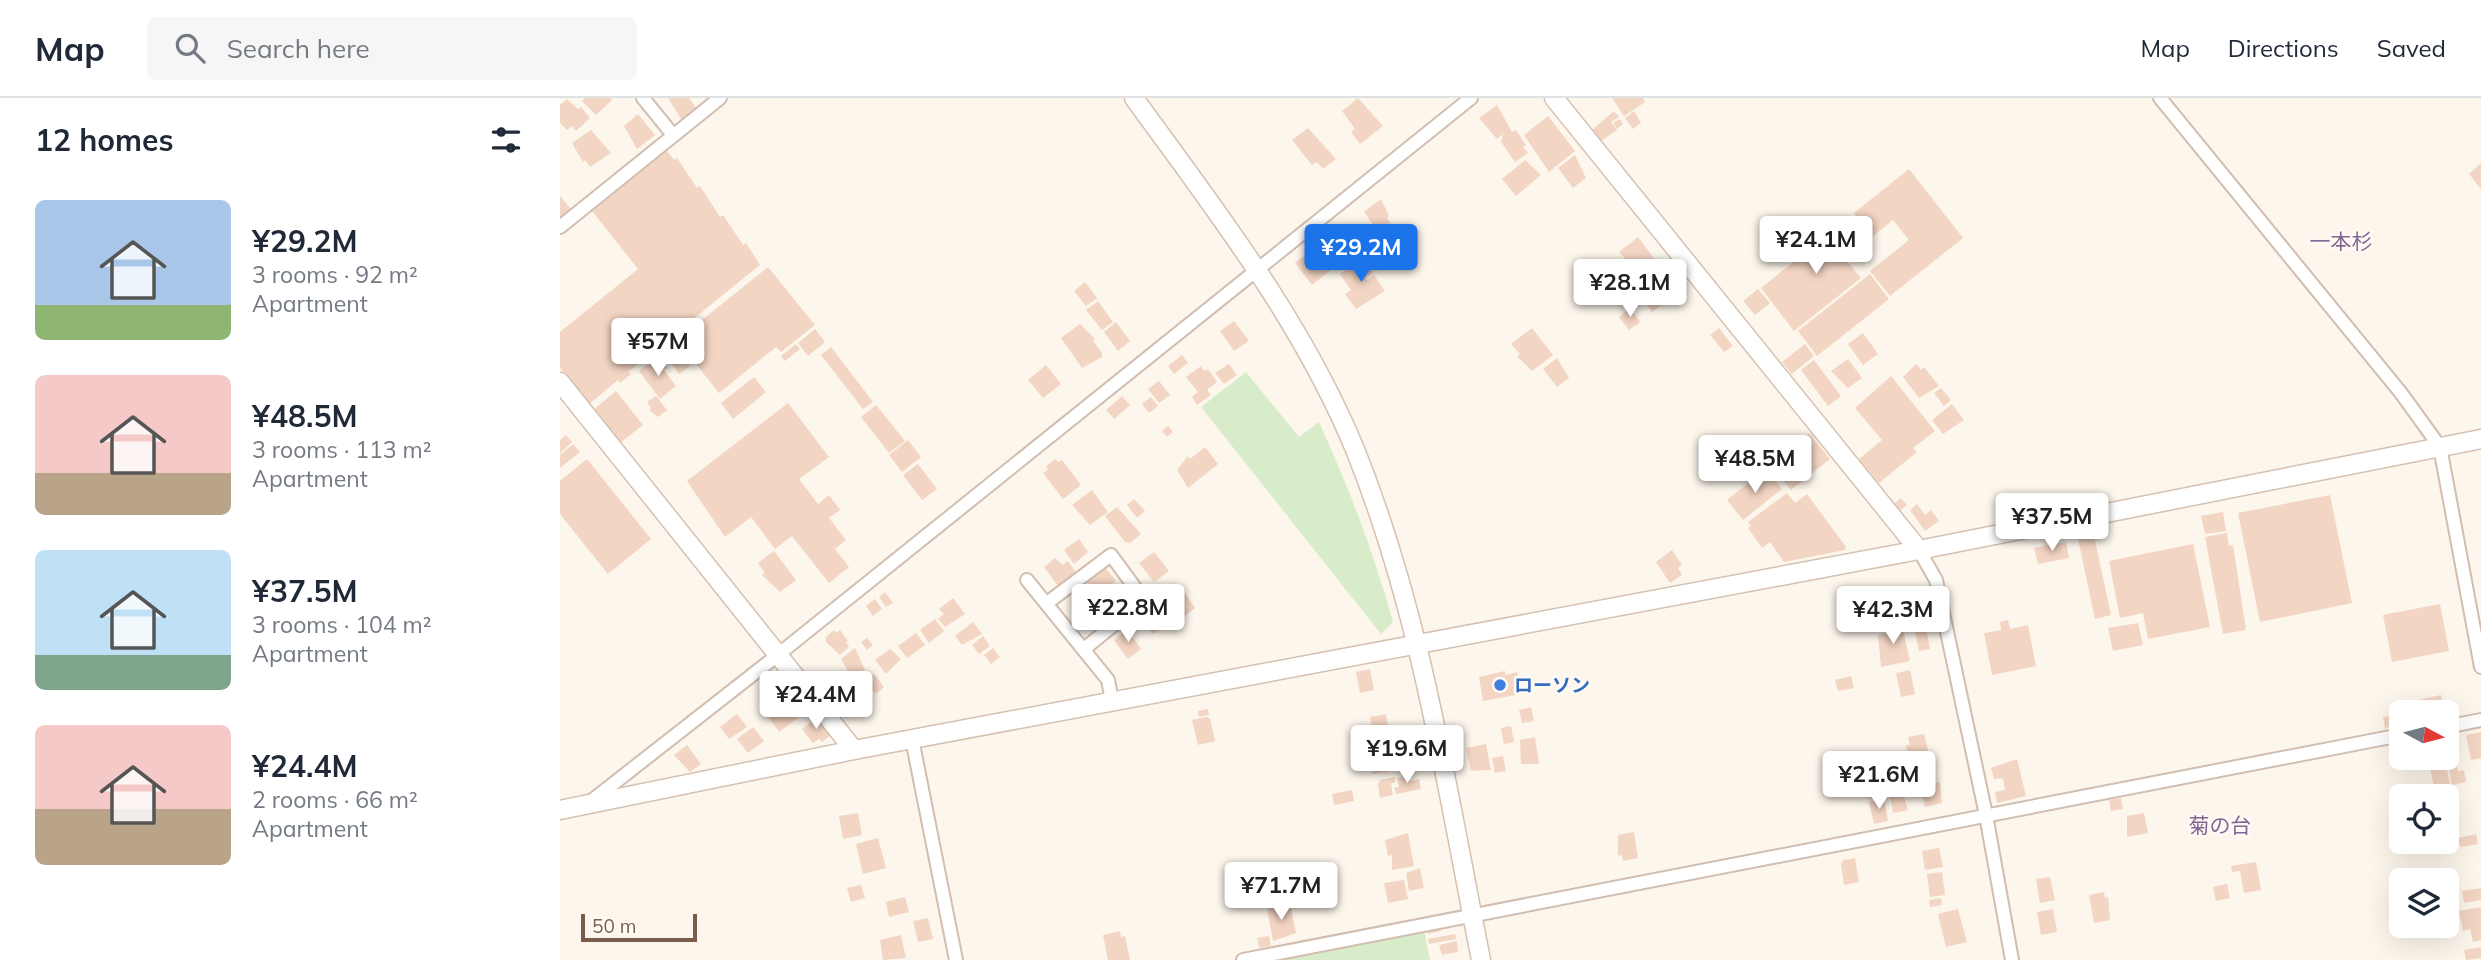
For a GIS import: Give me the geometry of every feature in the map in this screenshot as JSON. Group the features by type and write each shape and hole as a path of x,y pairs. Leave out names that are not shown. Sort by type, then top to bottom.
{"street":[{"path":"643,98 673,135"},
{"path":"560,227 720,98"},
{"path":"1134,98 1259,270 1315,367 1355,450 1391,552 1417,643 1481,960"},
{"path":"587,805 1471,98"},
{"path":"1554,98 1919,550 1936,580 1986,815 2012,960"},
{"path":"2160,98 2401,393 2440,447 2481,667"},
{"path":"560,382 854,750"},
{"path":"560,810 854,750 1919,550 2481,439"},
{"path":"1046,603 1111,555 1144,600 1084,649"},
{"path":"1027,580 1108,680 1112,701"},
{"path":"2459,724 2481,720"},
{"path":"1243,960 2389,738"},
{"path":"912,739 956,960"}],"green space":[{"path":"1246,372 1299,437 1319,422 1341,471 1386,596 1393,622 1381,634 1201,407"},
{"path":"1424,930 1430,960 1272,960"}],"building":[{"path":"585,98 612,100 596,115 582,101"},
{"path":"668,98 689,98 696,108 681,119"},
{"path":"1358,98 1383,126 1360,144 1351,132 1355,129 1342,111"},
{"path":"1612,98 1643,98 1645,102 1624,116"},
{"path":"567,99 578,109 581,107 590,118 576,131 572,126 567,130 560,123 560,105"},
{"path":"1497,105 1512,132 1516,130 1526,145 1523,147 1528,153 1515,162 1501,142 1503,134 1497,139 1479,118"},
{"path":"1614,111 1619,117 1611,122 1617,130 1601,141 1592,130"},
{"path":"1634,111 1641,123 1633,129 1625,118"},
{"path":"638,114 655,135 637,149 624,126"},
{"path":"1548,116 1575,151 1549,172 1524,135"},
{"path":"1620,119 1623,124 1617,129 1613,123"},
{"path":"1308,128 1336,159 1323,169 1317,162 1312,165 1292,140"},
{"path":"591,130 611,153 590,167 585,160 583,162 572,143"},
{"path":"667,151 674,160 677,158 697,188 700,186 720,217 723,215 760,265 682,328 685,331 674,340 671,337 628,372 631,374 620,383 618,380 589,404 560,368 560,332 638,269 592,211"},
{"path":"1575,155 1586,178 1573,188 1558,168"},
{"path":"1525,160 1541,175 1516,196 1502,179"},
{"path":"2481,163 2481,189 2469,174"},
{"path":"1909,169 1963,238 1890,296 1870,271 1909,240 1893,220 1873,236 1854,213"},
{"path":"560,196 571,209 560,218"},
{"path":"1381,199 1394,229 1382,237 1364,212"},
{"path":"1850,216 1866,236 1842,255 1861,278 1794,331 1761,288"},
{"path":"1638,237 1659,265 1643,278 1619,252"},
{"path":"1322,243 1333,253 1331,255 1338,264 1312,285 1295,263 1308,253 1315,262 1309,253"},
{"path":"1363,258 1373,272 1365,278 1367,280 1374,275 1385,291 1356,309 1345,294 1351,290 1340,274"},
{"path":"768,267 815,325 781,352 776,347 719,393 677,340"},
{"path":"1676,270 1688,284 1673,296 1662,282"},
{"path":"1870,274 1889,299 1817,356 1798,331"},
{"path":"1085,282 1097,298 1086,306 1074,291"},
{"path":"1652,284 1655,287 1662,286 1671,298 1652,312 1639,294"},
{"path":"1758,289 1770,303 1755,315 1743,301"},
{"path":"1098,301 1113,322 1102,330 1086,310"},
{"path":"1630,308 1640,322 1629,330 1619,317"},
{"path":"1234,321 1249,341 1234,351 1220,331"},
{"path":"1116,322 1130,341 1118,351 1104,332"},
{"path":"1080,324 1095,339 1093,341 1102,353 1102,357 1082,368 1061,338"},
{"path":"1532,328 1553,355 1532,371 1517,356 1520,354 1511,344"},
{"path":"1719,328 1733,346 1724,352 1710,335"},
{"path":"815,329 825,342 808,356 798,343"},
{"path":"1863,333 1878,354 1863,365 1848,344"},
{"path":"796,344 800,349 785,361 781,356"},
{"path":"1805,344 1814,356 1792,374 1782,362"},
{"path":"831,347 873,402 863,409 821,355"},
{"path":"677,349 690,366 679,374 667,357"},
{"path":"1182,355 1188,363 1174,374 1168,366"},
{"path":"655,358 668,368 664,370 676,386 660,399 639,371"},
{"path":"1557,358 1569,378 1557,387 1543,369"},
{"path":"1848,359 1862,378 1848,388 1831,371"},
{"path":"1814,360 1841,396 1828,406 1801,370"},
{"path":"1229,364 1237,375 1224,384 1215,373"},
{"path":"1916,364 1921,370 1924,367 1939,386 1919,398 1903,377"},
{"path":"1046,365 1061,384 1043,398 1028,380"},
{"path":"1201,366 1204,371 1208,369 1217,382 1207,390 1211,395 1197,405 1192,397 1198,392 1186,377"},
{"path":"1891,376 1935,431 1913,448 1917,452 1879,483 1859,459 1882,440 1855,408"},
{"path":"754,377 766,392 733,419 721,403"},
{"path":"1159,381 1170,395 1159,403 1148,389"},
{"path":"1941,388 1951,400 1944,406 1934,393"},
{"path":"616,391 643,425 620,443 593,410"},
{"path":"656,396 667,410 658,417 649,410 651,408 647,402"},
{"path":"1122,396 1130,405 1114,419 1106,410"},
{"path":"1151,397 1158,406 1149,413 1142,404"},
{"path":"788,403 829,457 799,479 818,504 829,495 840,510 829,518 846,540 835,549 849,567 829,583 792,536 775,549 751,517 725,537 687,481"},
{"path":"1952,404 1964,420 1943,434 1932,420"},
{"path":"876,405 905,441 889,453 861,417"},
{"path":"1168,426 1173,432 1167,437 1162,431"},
{"path":"1809,433 1830,459 1791,490 1770,464"},
{"path":"566,435 572,442 560,453 560,440"},
{"path":"908,440 921,457 902,472 889,455"},
{"path":"573,444 580,452 560,468 560,455"},
{"path":"1205,447 1218,464 1188,488 1177,470 1188,456 1190,459"},
{"path":"587,459 651,539 608,574 560,514 560,481"},
{"path":"1055,459 1058,462 1062,460 1081,485 1063,499 1043,473"},
{"path":"918,464 937,489 922,500 903,475"},
{"path":"1766,469 1782,489 1743,520 1727,500"},
{"path":"1092,490 1108,512 1090,525 1072,505"},
{"path":"1787,493 1795,503 1807,494 1846,547 1845,550 1784,562 1770,542 1762,548 1748,528 1751,526 1748,522"},
{"path":"2330,495 2352,603 2260,622 2238,513"},
{"path":"1901,498 1907,505 1900,511 1894,504"},
{"path":"1134,499 1145,511 1137,518 1127,505"},
{"path":"1917,504 1925,515 1931,510 1939,521 1925,531 1910,510"},
{"path":"1117,507 1141,534 1130,543 1125,542 1105,516"},
{"path":"2223,512 2226,531 2205,534 2201,516"},
{"path":"2093,531 2111,615 2095,619 2077,534"},
{"path":"2227,533 2229,546 2233,545 2246,630 2223,634 2205,537"},
{"path":"1079,539 1088,552 1074,564 1064,550"},
{"path":"2066,542 2069,558 2038,564 2034,548"},
{"path":"2193,544 2210,627 2148,639 2143,613 2120,618 2109,561"},
{"path":"1672,550 1682,565 1678,568 1682,575 1670,583 1656,562"},
{"path":"774,551 796,580 780,592 762,575 765,573 758,563"},
{"path":"1154,552 1169,571 1154,582 1139,563"},
{"path":"1055,558 1063,565 1068,561 1077,574 1059,587 1044,567"},
{"path":"1105,567 1116,581 1097,595 1086,581"},
{"path":"1112,588 1124,600 1118,605 1121,609 1102,624 1088,607"},
{"path":"1175,589 1181,596 1185,593 1195,608 1181,619 1167,608 1171,604 1166,597"},
{"path":"1901,590 1905,614 1900,615 1901,619 1889,621 1887,614 1884,615 1880,594"},
{"path":"885,592 893,603 886,607 879,597"},
{"path":"953,598 965,614 945,627 938,619 944,614 939,609"},
{"path":"875,599 882,609 873,616 866,606"},
{"path":"2440,604 2449,651 2392,662 2383,615"},
{"path":"1154,606 1167,623 1153,634 1140,617"},
{"path":"935,619 944,631 929,643 920,630"},
{"path":"2008,620 2010,629 2028,625 2036,666 1992,675 1984,633 2001,630 2000,622"},
{"path":"1901,621 1910,661 1881,667 1878,635 1887,633 1886,624"},
{"path":"973,622 982,634 962,645 955,636"},
{"path":"2138,623 2143,645 2113,651 2108,628"},
{"path":"1926,628 1930,649 1919,651 1915,631"},
{"path":"834,630 836,633 840,630 848,641 846,642 849,647 840,655 826,642 826,637"},
{"path":"1127,630 1141,649 1128,659 1114,640"},
{"path":"916,633 925,645 907,658 898,646"},
{"path":"983,636 990,646 979,654 972,645"},
{"path":"867,638 873,645 867,650 861,642"},
{"path":"855,648 865,670 852,679 841,659"},
{"path":"993,648 1000,657 991,664 984,655"},
{"path":"890,649 901,659 886,674 875,660"},
{"path":"1370,669 1374,690 1360,693 1356,672"},
{"path":"1910,670 1915,694 1901,697 1896,673"},
{"path":"867,671 871,677 874,674 884,687 876,694 872,689 866,694 858,684 861,682 857,678"},
{"name":"ローソン","path":"1505,671 1505,675 1517,672 1521,694 1483,701 1479,677"},
{"path":"1851,676 1854,688 1838,691 1835,680"},
{"path":"784,680 792,690 774,703 767,693"},
{"path":"2441,695 2442,700 2417,700"},
{"path":"789,704 799,717 779,732 769,718"},
{"path":"1531,707 1534,721 1522,723 1519,710"},
{"path":"1208,709 1209,715 1199,717 1198,711"},
{"path":"737,714 747,727 729,739 720,727"},
{"path":"1386,714 1392,749 1370,753 1365,728 1372,727 1370,717"},
{"path":"2389,716 2389,727 2385,728 2383,717"},
{"path":"817,717 831,735 822,742 819,739 813,743 802,729"},
{"path":"1210,718 1215,741 1198,745 1192,720"},
{"path":"1511,726 1514,742 1504,744 1501,728"},
{"path":"753,727 764,741 748,753 737,739"},
{"path":"2481,732 2481,758 2471,760 2466,735"},
{"path":"1924,734 1935,775 1913,777 1906,745 1910,745 1908,737"},
{"path":"1535,737 1539,764 1521,764 1520,740"},
{"path":"1486,744 1491,770 1471,771 1466,748"},
{"path":"687,745 701,764 690,772 674,755"},
{"path":"1503,756 1506,771 1495,773 1492,758"},
{"path":"1389,757 1391,771 1373,774 1370,760"},
{"path":"2017,759 2026,796 1997,803 1995,792 2005,790 2003,778 1994,779 1991,768"},
{"path":"2431,770 2447,770 2450,784 2433,784"},
{"path":"2449,770 2464,770 2466,782 2452,784"},
{"path":"1409,776 1410,781 1419,779 1421,789 1396,794 1394,788 1399,787 1397,778"},
{"path":"1395,777 1395,783 1391,783 1393,795 1380,798 1380,780"},
{"path":"1930,780 1931,784 1940,782 1942,803 1925,807 1923,797 1919,798 1916,783"},
{"path":"1901,787 1908,810 1893,813 1889,789"},
{"path":"1352,790 1354,801 1334,805 1332,794"},
{"path":"2121,798 2123,809 2111,811 2109,800"},
{"path":"1884,799 1888,821 1874,824 1869,802"},
{"path":"858,813 862,835 843,839 839,816"},
{"path":"2144,813 2148,833 2127,837 2127,816"},
{"path":"1634,832 1638,858 1623,861 1622,855 1618,856 1618,835"},
{"path":"1408,833 1414,866 1392,870 1392,855 1388,856 1385,840"},
{"path":"2476,834 2478,844 2460,847 2459,838"},
{"path":"878,838 886,868 863,874 856,844"},
{"path":"1939,848 1943,867 1925,870 1922,851"},
{"path":"1855,858 1859,882 1844,885 1841,865 1843,860"},
{"path":"2256,862 2261,890 2244,893 2240,871 2232,872 2231,866"},
{"path":"1420,868 1424,888 1409,891 1406,873"},
{"path":"1942,872 1945,895 1930,897 1927,874"},
{"path":"2050,877 2055,900 2040,903 2036,879"},
{"path":"1404,880 1408,899 1388,903 1384,883"},
{"path":"2227,884 2230,898 2216,901 2213,887"},
{"path":"861,885 865,898 851,902 847,888"},
{"path":"2481,888 2481,900 2464,903 2462,891"},
{"path":"1281,889 1285,904 1268,907 1265,892"},
{"path":"2104,892 2105,898 2108,897 2110,920 2094,923 2089,895"},
{"path":"905,897 909,912 889,917 886,902"},
{"path":"1941,898 1942,905 1930,907 1929,900"},
{"path":"1290,904 1296,933 1273,941 1267,909"},
{"path":"2481,907 2481,940 2473,942 2470,929 2463,931 2459,911"},
{"path":"1958,909 1967,942 1946,947 1938,914"},
{"path":"2053,909 2057,932 2041,935 2037,912"},
{"path":"928,918 933,939 918,942 913,921"},
{"path":"1440,926 1441,931 1428,934 1426,929"},
{"path":"1120,931 1121,937 1125,936 1130,960 1108,960 1103,935"},
{"path":"1455,934 1456,939 1429,944 1428,939"},
{"path":"901,935 906,958 883,960 880,940"},
{"path":"1269,936 1271,946 1259,948 1257,938"},
{"path":"1457,941 1458,952 1442,955 1439,945"},
{"path":"2481,947 2481,958 2466,960 2464,950"}],"place":[{"name":"ローソン","path":"1500,685"}],"district":[{"name":"一本杉","path":"2341,242"},
{"name":"菊の台","path":"2220,826"}]}
